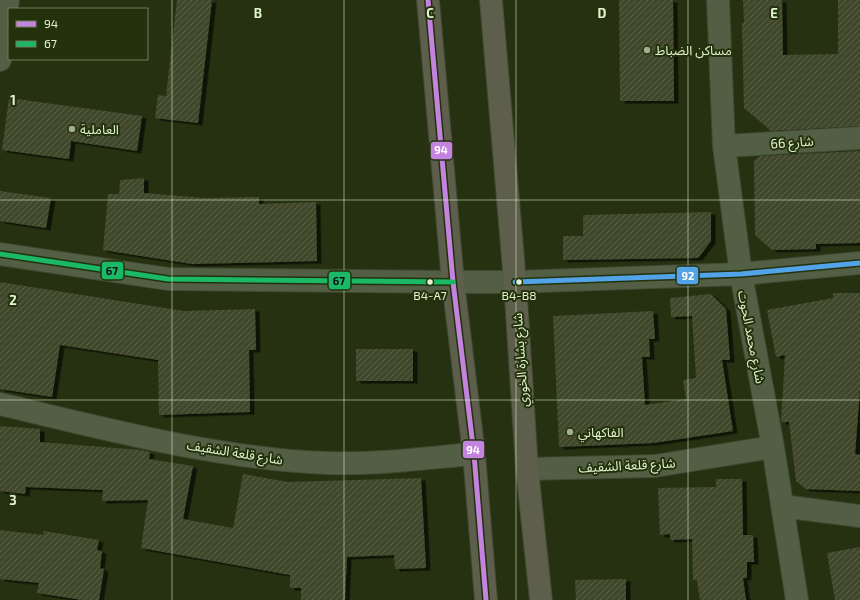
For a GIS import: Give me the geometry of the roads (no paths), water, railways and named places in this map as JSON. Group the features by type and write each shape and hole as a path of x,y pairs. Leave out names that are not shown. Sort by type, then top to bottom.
{"main road":[{"path":"428,0 453,282 474,454 486,600"},
{"name":"شارع بشارة الخوري","path":"491,0 515,282 527,469 541,600"}],"street":[{"path":"0,60 8,0"},
{"name":"شارع محمد الحوت","path":"718,0 724,146 740,274 773,447 797,600"},
{"name":"شارع 66","path":"724,146 860,138"},
{"path":"0,254 168,279 305,279 453,282 515,282 740,274 860,263"},
{"name":"شارع قلعة الشقيف","path":"0,404 234,454 285,460 327,463 381,462 474,454"},
{"name":"شارع قلعة الشقيف","path":"527,469 655,466 773,447"},
{"path":"782,506 860,516"}],"place":[{"name":"مساكن الضباط","path":"647,50"},
{"name":"العاملية","path":"72,129"},
{"name":"B4-A7","path":"430,282"},
{"name":"B4-B8","path":"519,282"},
{"name":"الفاكهاني","path":"570,432"}]}
